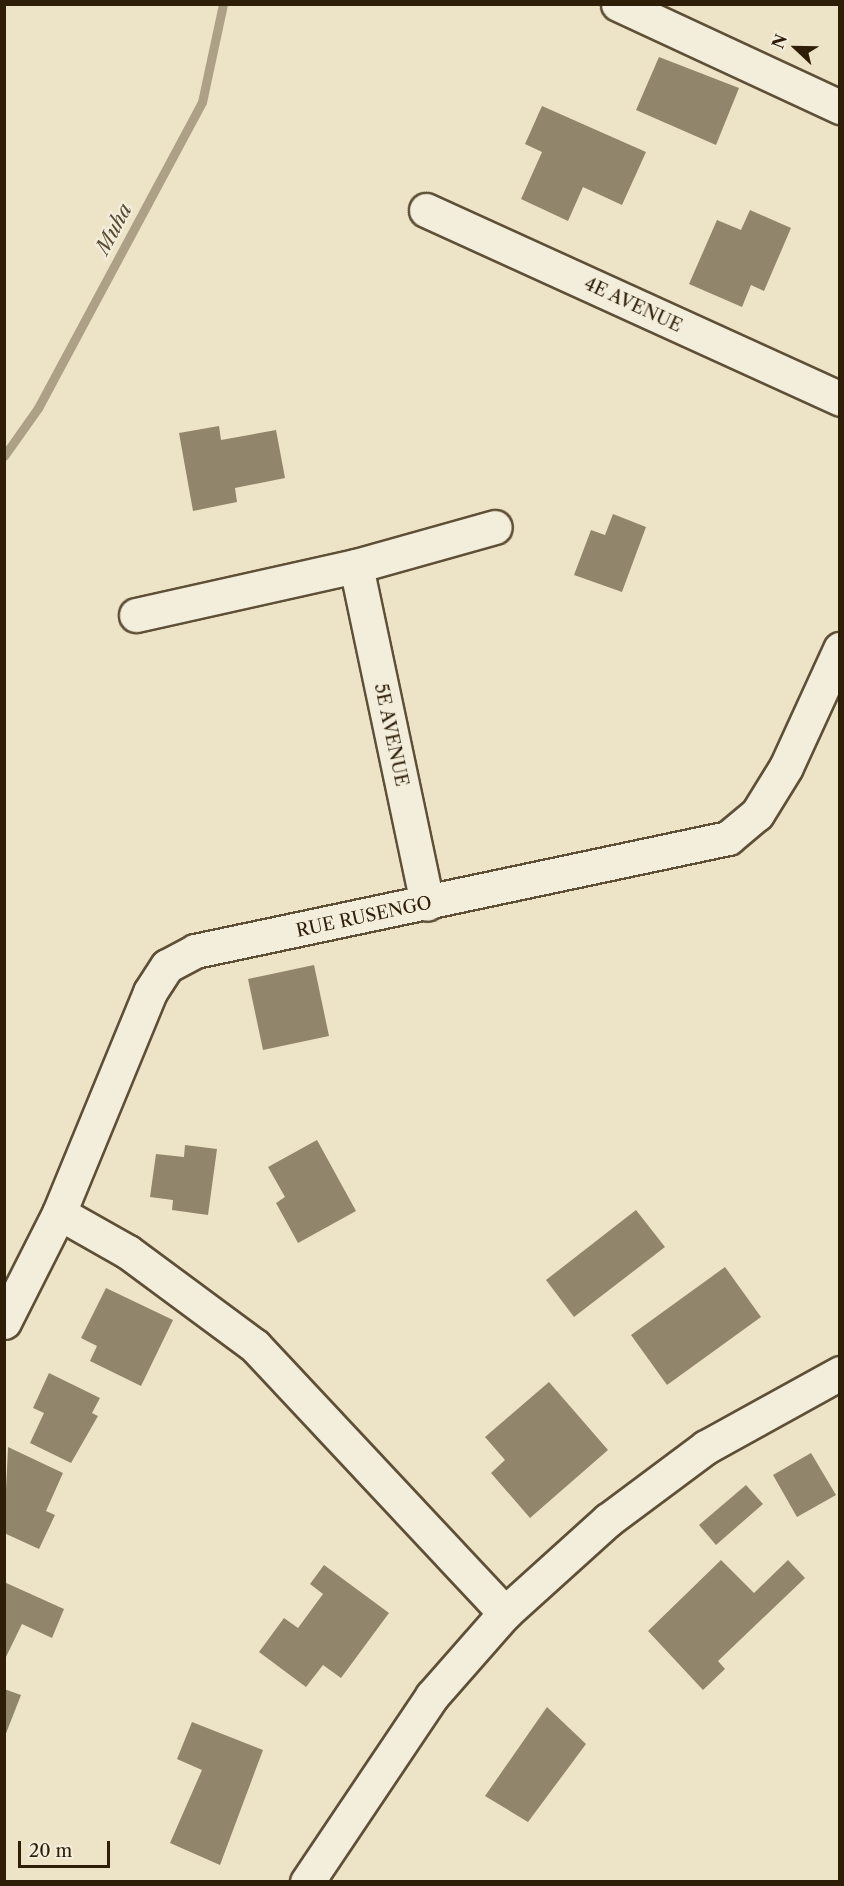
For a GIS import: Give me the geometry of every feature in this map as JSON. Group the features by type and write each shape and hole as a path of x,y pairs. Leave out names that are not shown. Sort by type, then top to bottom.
{"street":[{"path":"618,4 840,106"},
{"name":"4E AVENUE","path":"426,210 840,399"},
{"path":"136,615 356,566 495,526"},
{"name":"5E AVENUE","path":"356,566 427,904"},
{"name":"RUE RUSENGO","path":"4,1322 59,1214 150,992 167,966 195,951 427,904 729,838 758,814 786,767 840,649"},
{"path":"59,1214 128,1251 255,1346 506,1613"},
{"path":"307,1881 432,1696 506,1613 608,1520 706,1447 840,1373"}],"building":[{"path":"659,57 739,88 716,145 636,110"},
{"path":"542,106 646,152 622,205 583,187 568,221 521,199 542,152 525,144"},
{"path":"750,210 791,228 764,291 751,285 742,307 689,284 717,220 741,230"},
{"path":"219,426 221,440 276,430 285,478 235,488 237,502 193,511 179,433"},
{"path":"613,514 646,527 622,592 574,575 591,530 605,535"},
{"path":"314,965 329,1036 263,1050 248,979"},
{"path":"317,1140 356,1211 298,1243 276,1203 285,1197 268,1167"},
{"path":"185,1145 217,1149 208,1215 172,1210 173,1200 150,1197 156,1154 184,1157"},
{"path":"636,1210 665,1247 574,1317 546,1280"},
{"path":"725,1267 761,1317 667,1385 631,1335"},
{"path":"106,1288 173,1320 141,1386 90,1361 97,1346 81,1338"},
{"path":"49,1373 100,1398 92,1413 98,1416 71,1463 30,1443 44,1413 33,1408"},
{"path":"549,1382 608,1450 530,1518 491,1473 505,1460 485,1437"},
{"path":"8,1447 63,1473 46,1511 55,1515 39,1549 4,1533"},
{"path":"811,1453 836,1495 797,1517 773,1475"},
{"path":"746,1485 763,1504 716,1545 699,1525"},
{"path":"721,1560 754,1593 788,1560 805,1578 718,1661 725,1669 703,1690 648,1631"},
{"path":"324,1565 389,1613 341,1678 323,1665 306,1687 259,1652 284,1618 298,1628 323,1594 310,1584"},
{"path":"4,1582 64,1609 52,1638 22,1624 4,1661"},
{"path":"4,1689 21,1695 5,1736 4,1736"},
{"path":"547,1707 586,1744 528,1822 485,1796"},
{"path":"192,1722 263,1750 220,1865 170,1843 202,1770 177,1759"}],"waterway":[{"name":"Muha","path":"4,456 38,408 202,102 223,4"}]}
